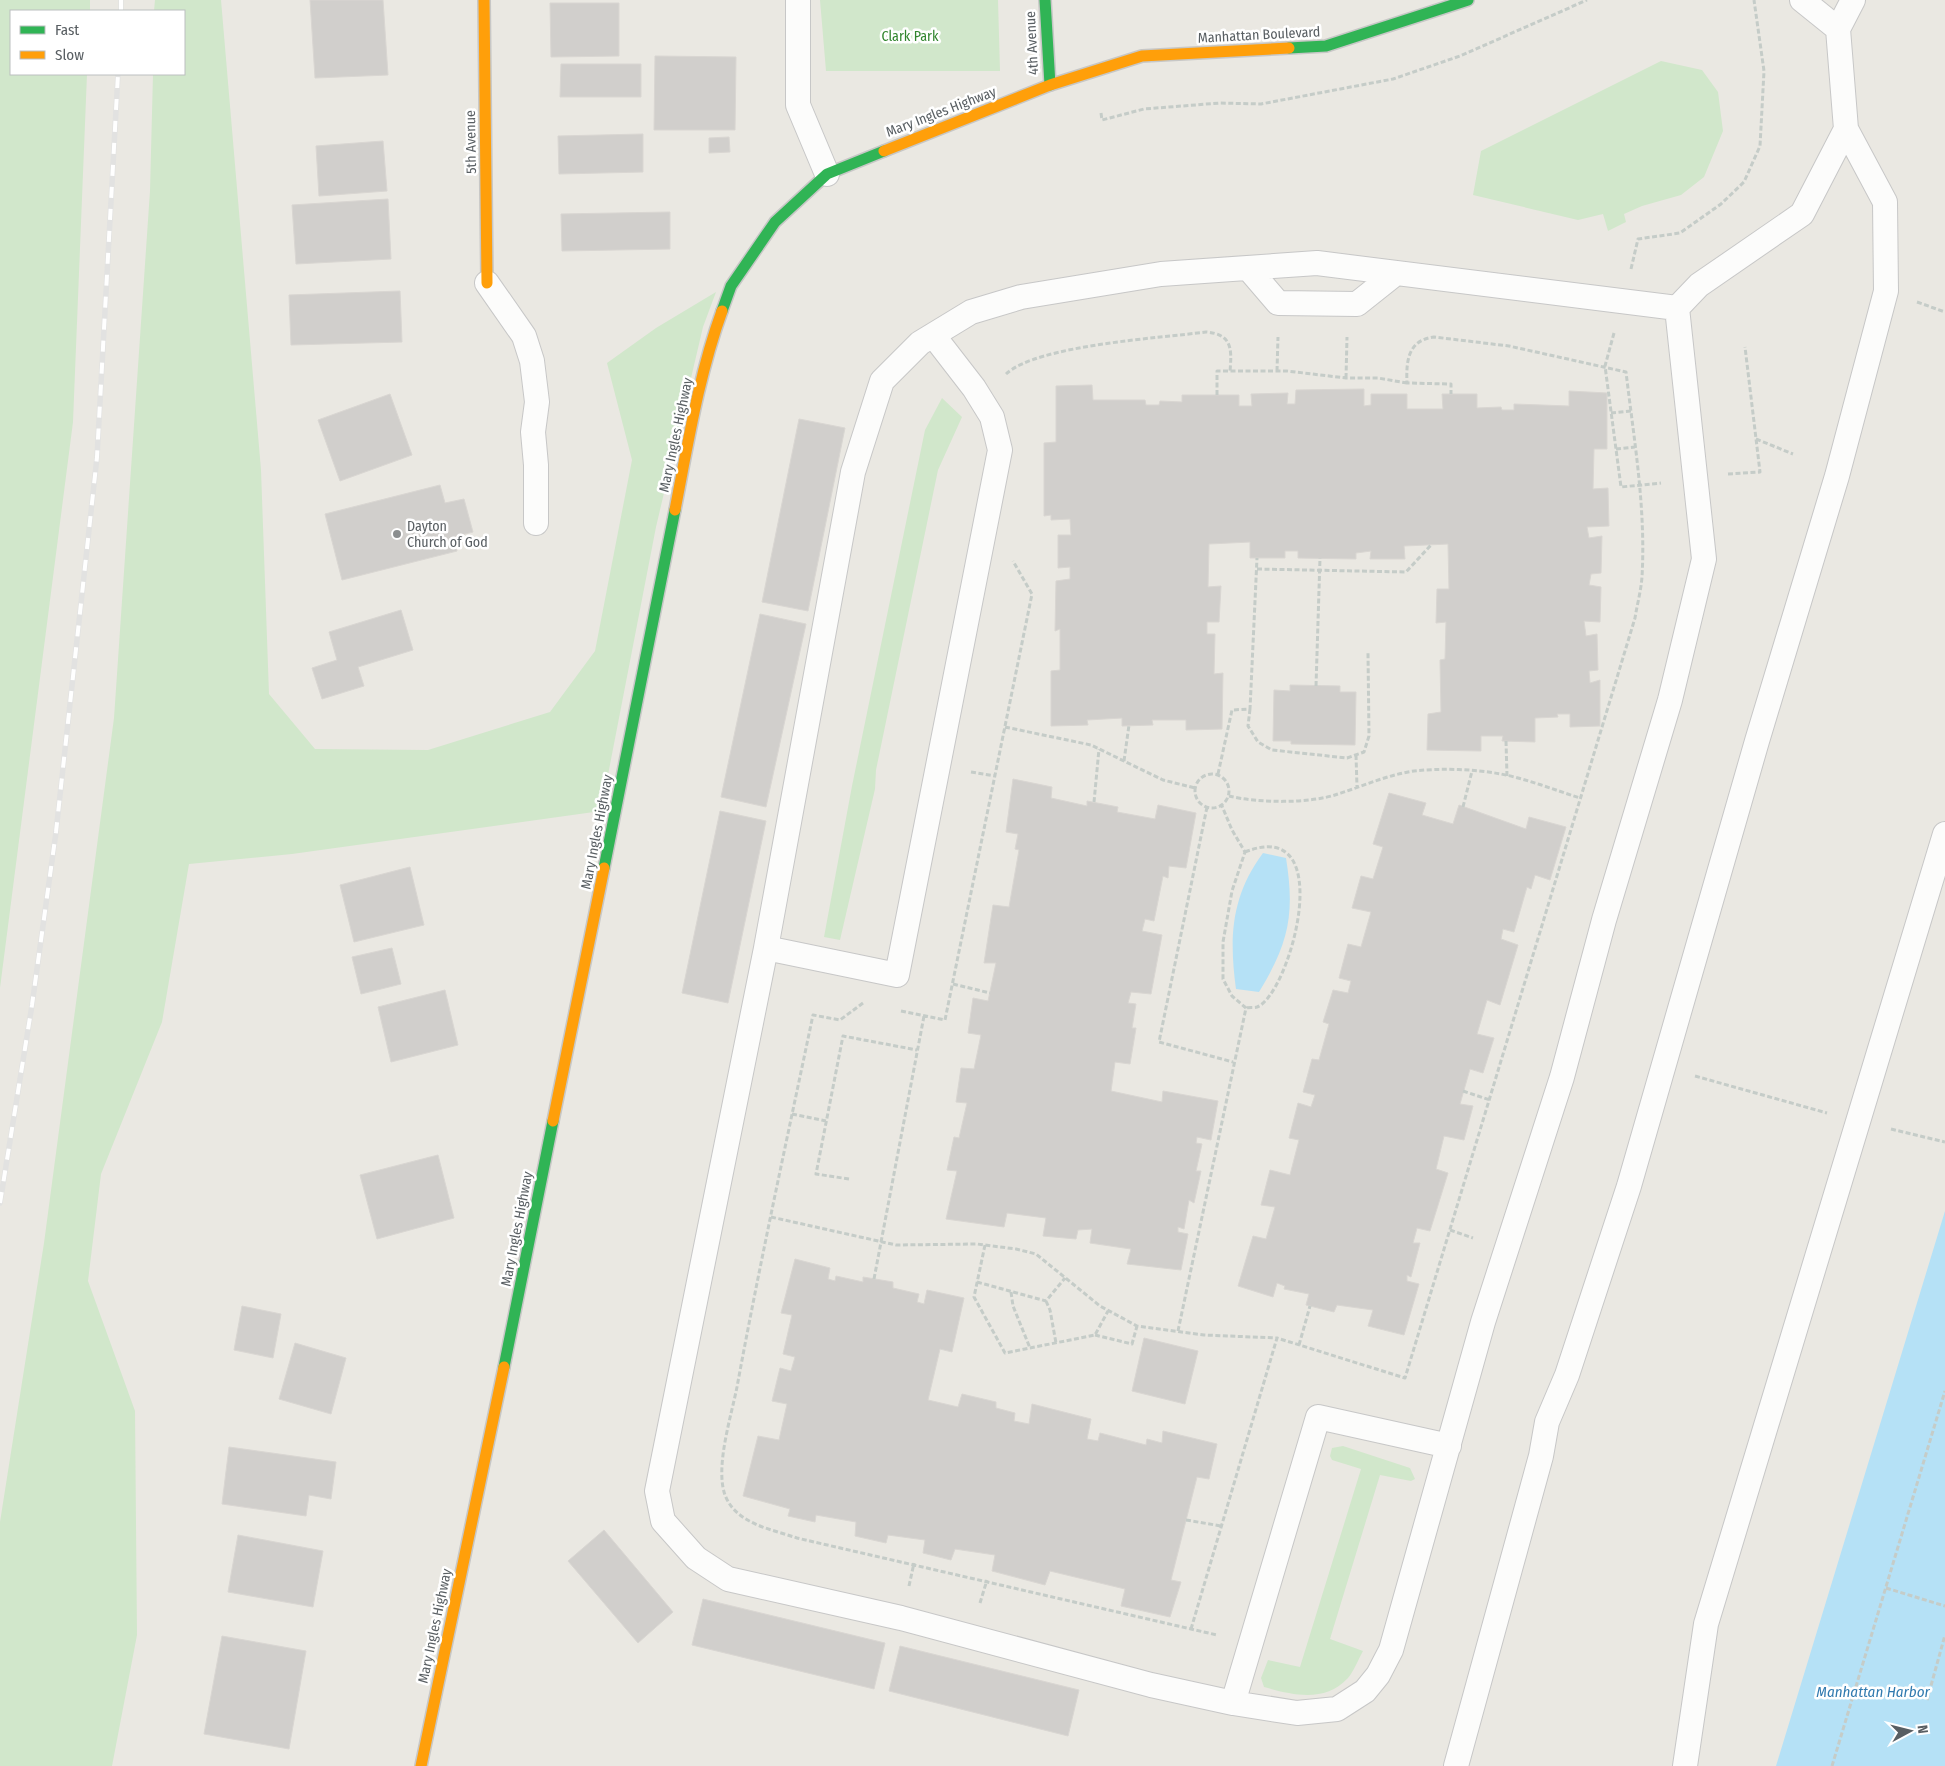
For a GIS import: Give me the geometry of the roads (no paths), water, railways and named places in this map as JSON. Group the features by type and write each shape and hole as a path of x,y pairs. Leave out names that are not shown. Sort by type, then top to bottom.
{"street":[{"name":"5th Avenue","path":"484,0 487,283"},
{"name":"4th Avenue","path":"1045,0 1050,85"},
{"name":"Manhattan Boulevard","path":"1050,85 1142,56 1326,46 1468,0"},
{"name":"Mary Ingles Highway","path":"421,1766 502,1378 693,420 713,334 731,286 775,222 827,174 897,144 1050,85"}],"lane":[{"path":"798,0 798,105 827,174"},
{"path":"1802,0 1838,30"},
{"path":"1456,1766 1541,1456 1547,1422 1567,1375 1630,1186 1663,1067 1837,476 1886,291 1885,202 1846,129 1838,30 1853,0"},
{"path":"1677,308 1317,263 1160,274 1021,297 971,312 920,343 882,381 853,472 766,948 657,1491 663,1521 696,1558 728,1578 901,1618 1151,1685 1233,1703 1297,1713 1337,1709 1365,1691 1378,1675 1391,1650 1483,1322 1562,1077 1604,920 1670,700 1704,559 1677,308 1699,285 1802,214 1846,129"},
{"path":"1248,268 1278,304 1358,304 1396,273"},
{"path":"487,283 524,336 532,360 537,402 533,432 536,465 536,523"},
{"path":"766,948 897,975 1000,450 992,417 974,388 933,335"},
{"path":"1685,1766 1706,1624 1945,834"},
{"path":"1233,1703 1318,1417 1449,1446"}],"water":[{"path":"1263,853 1286,858 1290,896 1287,928 1283,943 1259,992 1236,989 1233,935 1235,918 1244,885"},
{"name":"Manhattan Harbor","path":"1945,1211 1945,1766 1776,1766"}],"railway":[{"path":"121,0 121,10"},
{"path":"0,1203 32,1005 56,832 97,457 118,75"}],"place":[{"name":"Dayton Church of God","path":"397,534"}],"park label":[{"name":"Clark Park","path":"910,36"}]}
